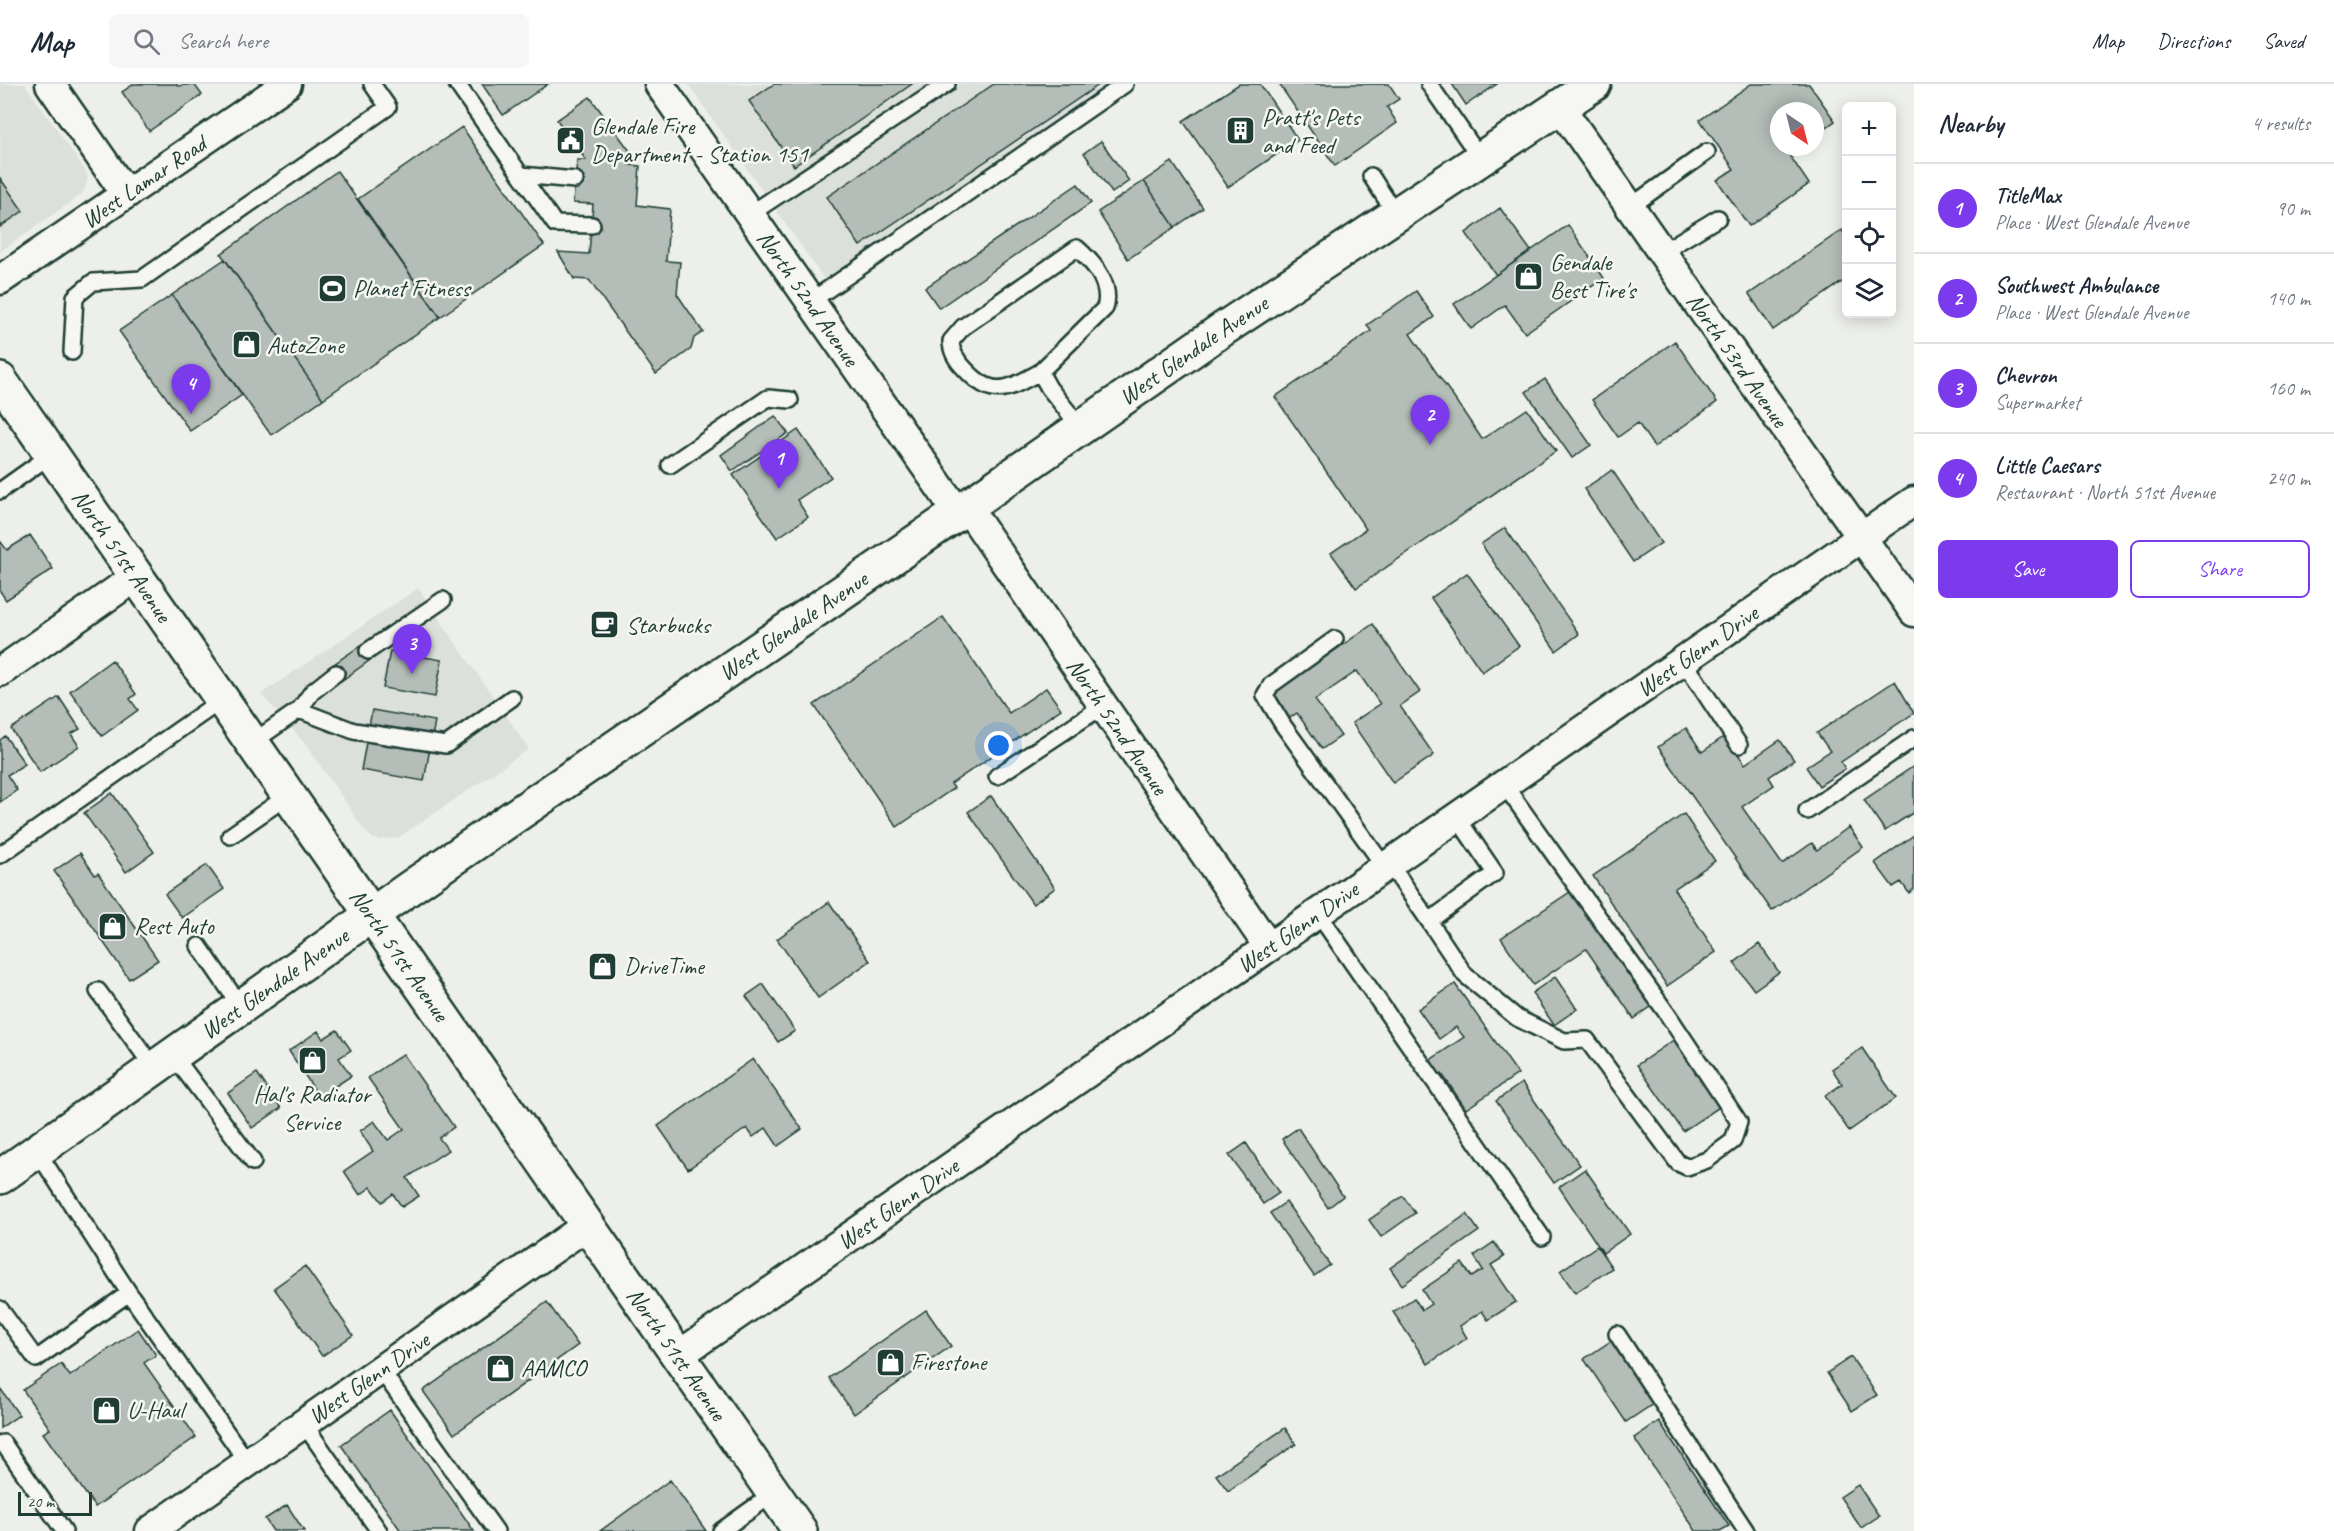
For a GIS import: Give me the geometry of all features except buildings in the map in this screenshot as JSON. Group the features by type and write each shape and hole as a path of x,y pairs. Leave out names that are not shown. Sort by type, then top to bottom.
{"main road":[{"name":"West Glendale Avenue","path":"0,1177 372,914 1220,331 1594,84"},
{"name":"North 51st Avenue","path":"0,380 800,1531"}],"street":[{"path":"50,84 126,194"},
{"name":"West Lamar Road","path":"0,280 287,84"},
{"name":"North 52nd Avenue","path":"659,84 811,301 1103,706 1268,946"},
{"name":"North 53rd Avenue","path":"1560,107 1914,612"},
{"name":"West Glenn Drive","path":"679,1355 1503,783 1914,501"},
{"path":"0,672 137,576"},
{"name":"West Glenn Drive","path":"150,1531 586,1226"}],"lane":[{"path":"72,352 75,297 93,282 142,279 388,108 372,84"},
{"path":"457,84 555,224 592,225"},
{"path":"750,214 946,84"},
{"path":"811,301 1125,84"},
{"path":"1429,84 1481,159"},
{"path":"1630,207 1707,152"},
{"path":"521,175 575,180"},
{"path":"1371,176 1397,216"},
{"path":"1662,252 1718,218"},
{"path":"1077,248 1106,284 1108,298 1105,309 1040,372 1010,387 990,389 980,384 963,367 951,350 951,340 963,327 1077,248"},
{"path":"1040,372 1049,388 1081,428"},
{"path":"670,465 768,398 790,400"},
{"path":"0,490 52,454"},
{"path":"368,651 443,600"},
{"path":"1335,639 1271,685 1265,695 1283,725 1429,921 1465,975 1517,1018 1564,1041 1587,1040 1678,1162 1688,1167 1707,1160 1733,1141 1739,1122 1666,1012 1503,783"},
{"path":"1683,660 1739,745"},
{"path":"252,742 299,710 312,692 336,673"},
{"path":"299,710 354,731 446,745 512,698"},
{"path":"0,855 222,699"},
{"path":"997,776 1103,706"},
{"path":"1807,812 1914,738"},
{"path":"230,836 289,795"},
{"path":"1429,921 1495,873 1456,816"},
{"path":"1317,912 1542,1237"},
{"path":"199,946 241,1006"},
{"path":"98,991 164,1061 253,1162"},
{"path":"37,1151 129,1293 248,1463"},
{"path":"0,1309 36,1359 129,1293"},
{"path":"1617,1334 1746,1531"},
{"path":"381,1370 496,1531"},
{"path":"304,1424 379,1531"},
{"path":"3,1443 64,1531"},
{"path":"721,1531 774,1493"}],"shaded area":[{"path":"0,84 25,84 85,170 88,178 82,194 0,252"},
{"path":"688,84 1111,84 826,282"},
{"path":"418,588 529,749 398,838 379,840 372,838 365,831 307,746 261,694"}],"place":[{"name":"Pratt's Pets and Feed","path":"1241,131"},
{"name":"Glendale Fire Department - Station 151","path":"570,140"},
{"name":"Gendale Best Tire's","path":"1529,276"},
{"name":"Planet Fitness","path":"332,288"},
{"name":"AutoZone","path":"246,345"},
{"name":"Little Caesars","path":"191,414"},
{"name":"Southwest Ambulance","path":"1430,445"},
{"name":"TitleMax","path":"779,489"},
{"name":"Starbucks","path":"605,625"},
{"name":"Chevron","path":"412,674"},
{"name":"Rest Auto","path":"113,926"},
{"name":"DriveTime","path":"603,966"},
{"name":"Hal's Radiator Service","path":"312,1061"},
{"name":"Firestone","path":"890,1362"},
{"name":"AAMCO","path":"500,1368"},
{"name":"U-Haul","path":"106,1410"}]}
